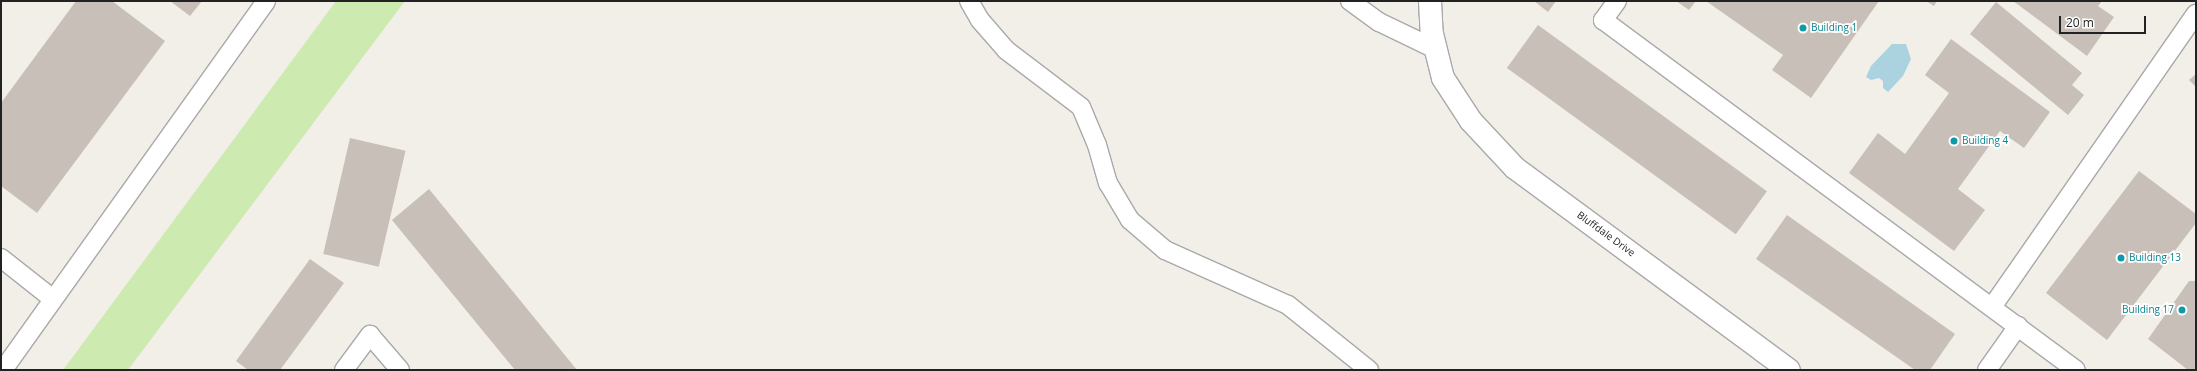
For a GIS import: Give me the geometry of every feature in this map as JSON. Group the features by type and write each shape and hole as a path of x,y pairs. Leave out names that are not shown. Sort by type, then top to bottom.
{"street":[{"name":"Bluffdale Drive","path":"1430,1 1432,34 1443,78 1471,121 1515,168 1789,370"}],"lane":[{"path":"3,370 266,1"},
{"path":"969,1 980,20 1006,50 1081,107 1097,145 1108,182 1130,220 1165,250 1288,305 1369,370"},
{"path":"1350,1 1379,22 1435,49"},
{"path":"1617,1 1603,20 2076,370"},
{"path":"1992,307 2196,14"},
{"path":"1,258 53,299"},
{"path":"1987,370 2018,326"},
{"path":"344,370 370,336 400,370"}],"green space":[{"path":"336,1 405,1 128,370 63,370"}],"water":[{"path":"1892,44 1906,44 1911,59 1903,76 1888,92 1883,88 1883,81 1879,78 1871,80 1866,77 1871,66"}],"building":[{"path":"76,1 112,1 165,41 37,213 1,186 1,103"},
{"path":"170,1 202,1 190,16"},
{"path":"1534,1 1556,1 1548,12"},
{"path":"1676,1 1696,1 1689,10"},
{"name":"Building 1","path":"1706,1 1879,1 1811,98 1772,70 1783,55"},
{"path":"1926,1 1937,1 1934,6"},
{"path":"2013,1 2102,1 2098,6 2114,17 2087,56"},
{"path":"1996,2 2082,73 2072,85 2084,95 2068,115 1970,34"},
{"path":"1538,25 1767,191 1736,234 1507,68"},
{"name":"Building 4","path":"1951,39 2050,112 2024,148 2000,131 1958,189 1985,210 1954,251 1849,173 1878,133 1905,154 1949,93 1925,75"},
{"path":"2196,74 2196,87 2189,80"},
{"path":"350,138 406,151 379,267 323,254"},
{"name":"Building 13","path":"2139,171 2196,214 2196,223 2107,340 2046,293"},
{"path":"429,189 577,370 515,370 392,220"},
{"path":"1787,215 1955,334 1930,370 1915,370 1756,259"},
{"path":"310,259 344,283 280,370 248,370 236,361"},
{"name":"Building 17","path":"2189,281 2196,281 2196,370 2188,370 2148,339"}],"place":[{"name":"Building 1","path":"1803,28"},
{"name":"Building 4","path":"1954,141"},
{"name":"Building 13","path":"2121,258"},
{"name":"Building 17","path":"2182,310"}]}
